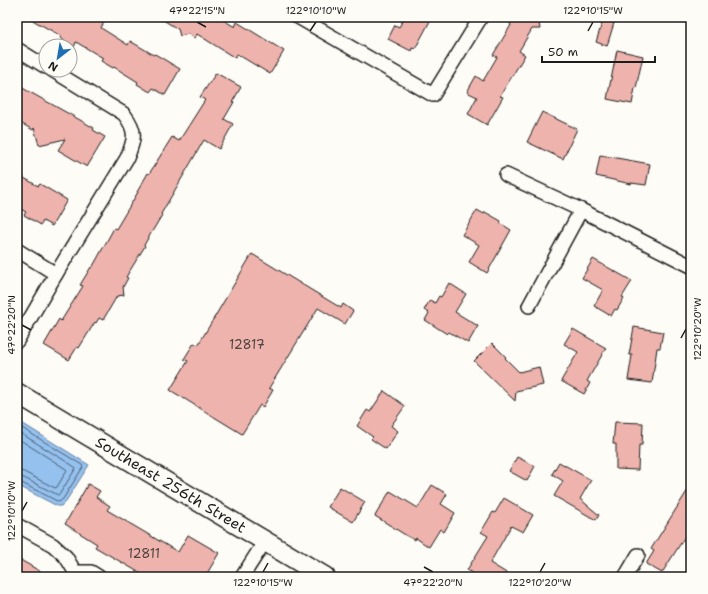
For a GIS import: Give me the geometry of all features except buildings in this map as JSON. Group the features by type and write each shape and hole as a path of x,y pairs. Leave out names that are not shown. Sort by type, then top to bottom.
{"main road":[{"name":"Southeast 256th Street","path":"17,393 325,577"}],"street":[{"path":"298,17 433,95 481,17"},
{"path":"17,49 38,62"},
{"path":"17,341 127,158 133,145 134,133 131,123 124,114 65,78"},
{"path":"506,175 581,210 691,266"},
{"path":"529,306 581,210"},
{"path":"17,250 56,274"},
{"path":"17,525 53,545 66,557 75,575 91,572 99,577"},
{"path":"242,577 266,541"},
{"path":"625,577 638,555"}],"water":[{"path":"17,420 89,465 66,501 61,506 57,506 17,485"}]}
